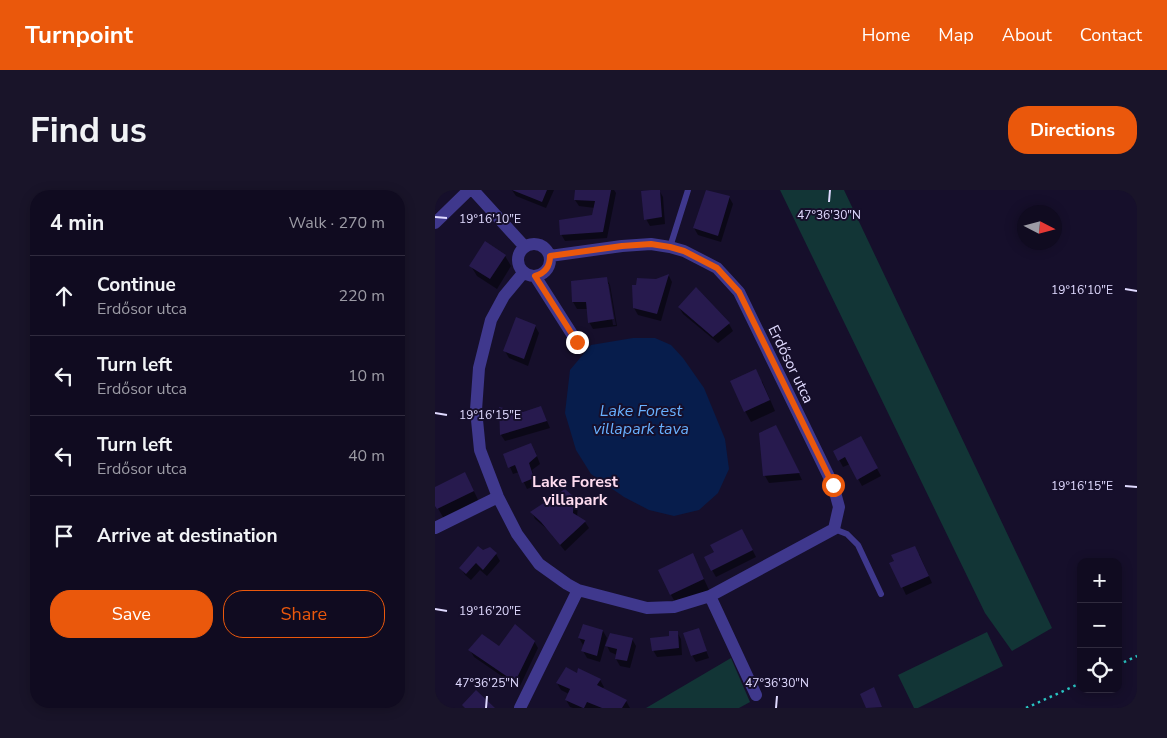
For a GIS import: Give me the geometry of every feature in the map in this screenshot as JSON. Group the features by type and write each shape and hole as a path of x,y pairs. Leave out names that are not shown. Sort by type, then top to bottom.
{"street":[{"path":"435,222 469,190"},
{"path":"473,190 525,247"},
{"path":"577,342 530,274 518,262 519,256 525,247 537,244 547,250 550,256 549,267 541,274 530,274 504,296 491,320 479,368 476,410 480,450 498,496 517,534 539,564 578,590 647,608 674,607 710,596 834,529"},
{"name":"Erdősor utca","path":"550,256 651,244 684,251 717,268 739,292 833,485 839,507 834,529"},
{"path":"435,528 498,496"},
{"path":"520,708 578,590"},
{"path":"710,596 756,695"}],"lane":[{"path":"670,247 688,190"},
{"path":"834,529 847,534 858,545 881,594"}],"path":[{"path":"1122,663 1137,656"},
{"path":"1026,708 1077,685"}],"green space":[{"path":"780,190 844,190 1052,628 1012,651 985,613"},
{"path":"987,632 1003,666 918,708 914,708 898,675"},
{"path":"731,658 750,702 739,708 646,708"}],"water":[{"name":"Lake Forest villapark tava","path":"633,338 655,338 671,345 683,358 704,388 725,439 729,469 718,493 699,510 674,516 649,510 624,497 591,474 576,450 565,413 570,370 591,345"}],"building":[{"path":"512,190 547,190 542,202"},
{"path":"575,190 611,190 603,232 560,235 559,220 592,215 595,201 574,200"},
{"path":"660,190 662,217 644,220 641,191"},
{"path":"706,190 730,196 718,236 693,228"},
{"path":"485,241 506,255 490,279 469,266"},
{"path":"669,274 657,314 633,308 632,285 636,285 637,278 656,279"},
{"path":"607,277 614,319 588,323 586,302 572,302 571,281"},
{"path":"696,287 730,323 713,337 678,307"},
{"path":"516,317 536,325 524,359 503,351"},
{"path":"756,369 770,400 744,412 730,381"},
{"path":"541,406 547,421 500,435 499,407 523,412"},
{"path":"776,425 800,473 763,476 759,433"},
{"path":"861,436 878,468 857,480 845,457 838,461 833,451"},
{"path":"531,443 537,456 529,463 534,478 522,483 515,465 508,468 503,454"},
{"path":"465,472 474,491 437,509 435,506 435,487"},
{"path":"565,489 574,497 573,513 586,521 560,545 530,512"},
{"path":"742,529 753,550 711,571 704,557 714,552 710,545"},
{"path":"478,546 483,550 490,547 497,553 483,570 476,563 466,574 459,568"},
{"path":"915,546 929,576 901,588 889,563 894,561 891,555"},
{"path":"693,553 704,579 670,595 658,570"},
{"path":"515,624 535,641 515,682 468,650 482,634 499,646"},
{"path":"583,624 603,630 597,656 581,651 585,640 578,638"},
{"path":"699,628 707,651 691,656 683,633"},
{"path":"669,631 678,631 679,648 652,651 650,638 669,636"},
{"path":"610,633 633,638 627,661 615,659 617,649 605,646"},
{"path":"566,667 577,673 578,668 601,679 597,685 627,700 622,708 602,708 587,702 583,708 565,700 570,689 556,683"},
{"path":"874,687 882,707 866,708 860,694"},
{"path":"476,690 495,708 465,708 462,705"}],"district":[{"name":"Lake Forest villapark","path":"575,491"}],"route":[{"path":"577,342 535,276 541,274 549,267 550,256 651,244 684,251 717,268 739,292 833,485"}]}
